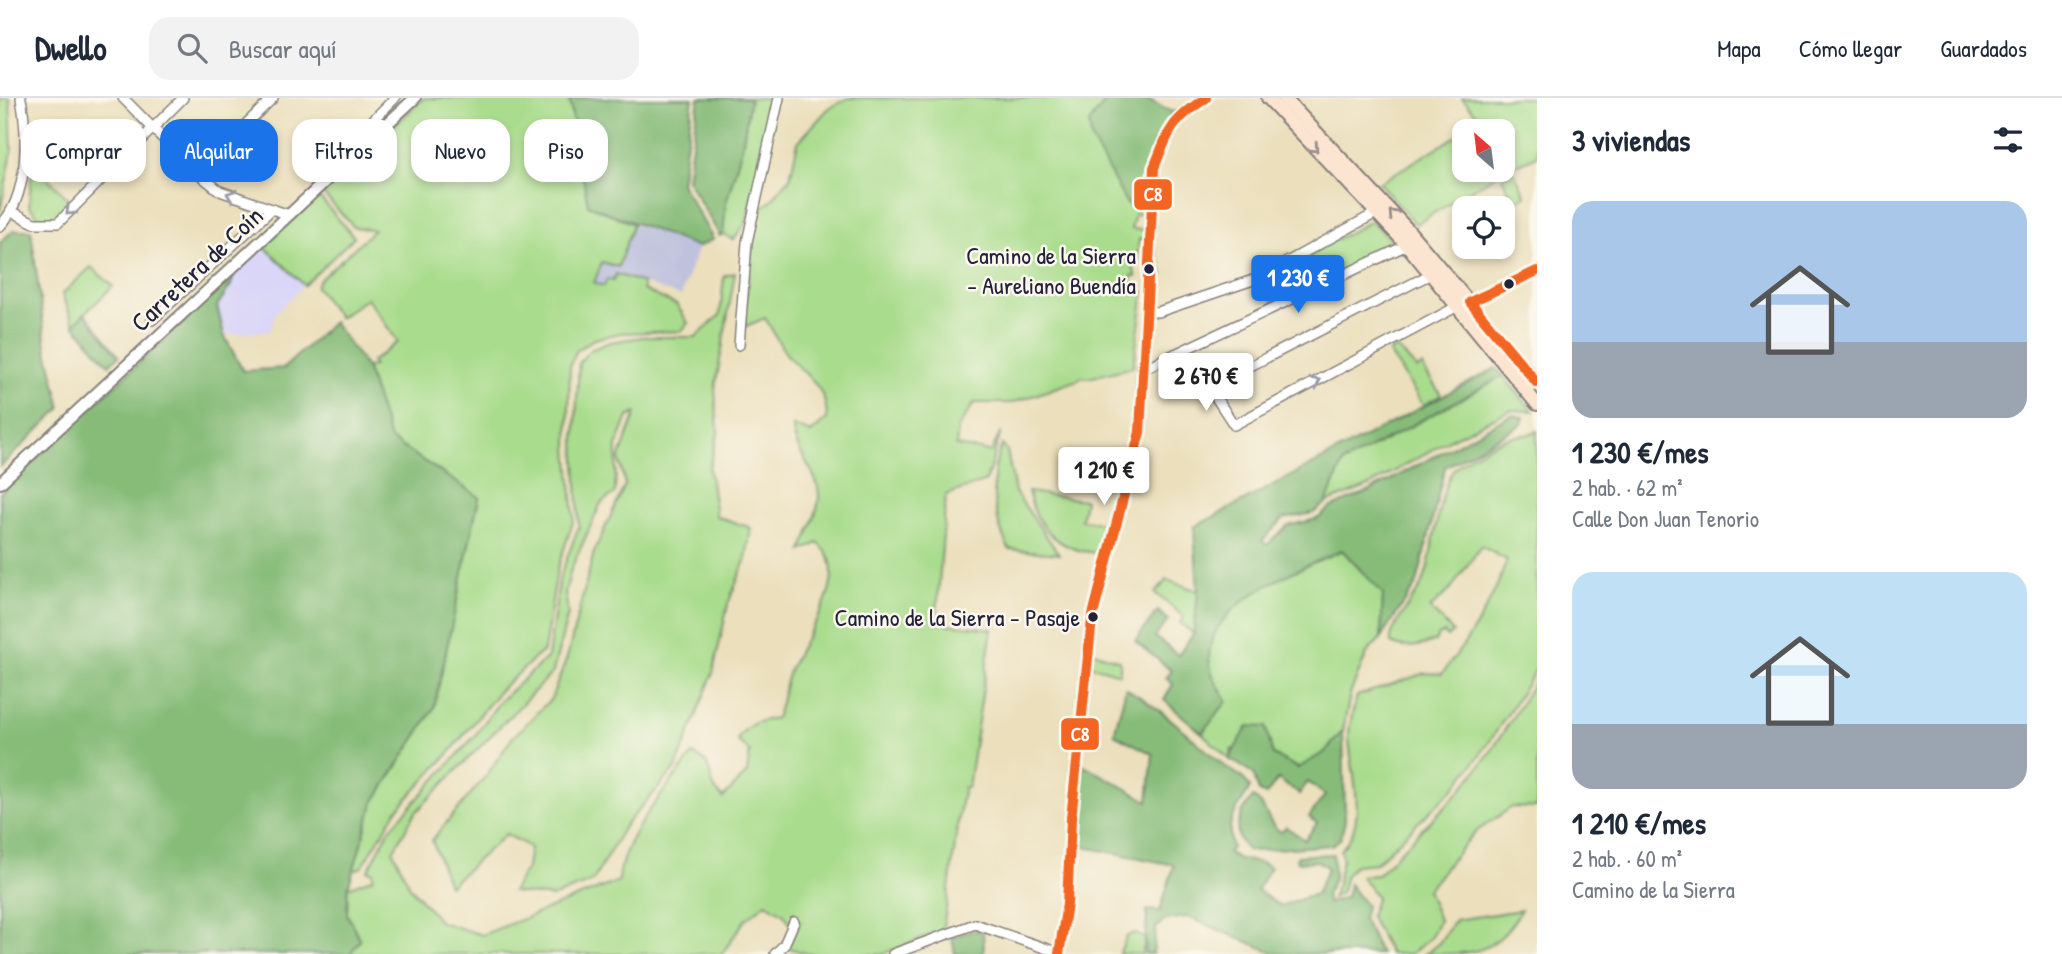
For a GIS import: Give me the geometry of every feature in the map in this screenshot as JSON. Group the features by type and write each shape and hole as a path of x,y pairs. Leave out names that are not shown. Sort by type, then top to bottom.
{"main road":[{"path":"1268,98 1431,274 1464,304 1537,383"},
{"path":"1284,98 1408,230 1537,404"}],"street":[{"path":"0,226 13,212 26,127 21,98"},
{"path":"123,98 160,135"},
{"path":"13,212 34,223 58,223 155,130 183,98"},
{"path":"251,119 273,98"},
{"path":"374,119 396,98"},
{"name":"Carretera de Coín","path":"0,483 415,98"},
{"path":"738,345 747,242 779,98"},
{"path":"893,954 975,924 1059,954 1067,904 1070,819 1090,631 1140,432 1141,370 1147,311 1154,168 1169,130 1180,116 1206,98"},
{"path":"209,182 220,191 289,215"},
{"path":"152,320 272,209"},
{"path":"1147,311 1158,312 1256,279 1376,214"},
{"path":"1141,370 1406,245"},
{"path":"1175,354 1209,387 1234,425 1464,304 1537,271"},
{"path":"1209,387 1431,274"},
{"path":"775,954 784,945 794,922"}],"shaded area":[{"path":"633,224 698,247 681,296 616,274 613,282 604,286 594,283 601,261 618,267"},
{"path":"264,246 304,285 275,314 270,331 224,335 217,305 231,285 234,274"}],"green space":[{"path":"0,98 10,98 12,152 0,212"},
{"path":"424,98 569,98 573,119 524,119 524,182 584,182 588,205 633,224 618,267 602,262 594,283 604,286 607,279 613,281 616,274 643,283 643,290 677,305 688,323 682,331 620,333 594,339 577,350 570,365 568,447 574,519 557,570 544,650 500,690 451,751 396,811 362,867 353,871 373,804 434,708 479,497 390,439 366,367 374,366 371,362 398,342 367,298 339,318 316,287 318,281 374,230 354,227 322,193 334,182 397,182 397,123"},
{"path":"569,98 693,98 681,183 713,239 698,247 588,205 584,182 608,182 608,119 573,119"},
{"path":"699,98 750,98 742,147 726,203 723,234 720,236 687,179"},
{"path":"750,98 773,98 746,223 733,240 723,234 726,203 742,147"},
{"path":"848,98 1108,98 1089,123 1127,204 1143,210 1145,215 1135,214 1131,229 1145,230 1146,239 1139,239 1137,265 1133,267 1136,276 1132,276 1131,283 1135,284 1135,291 1144,292 1133,367 1088,378 1081,377 1012,403 974,403 958,428 956,446 991,452 1001,432 986,481 946,495 936,623 992,629 968,787 964,787 942,931 882,954 808,954 786,947 801,922 793,920 790,923 783,913 766,903 745,920 722,954 350,954 360,940 347,914 348,888 373,878 373,872 368,871 389,830 474,737 500,701 548,657 560,577 579,526 575,440 579,363 590,350 610,342 642,337 696,337 720,315 724,276 735,273 715,389 718,433 709,468 716,516 751,528 746,558 728,604 713,673 676,768 625,825 593,881 553,897 512,892 527,868 530,847 506,834 449,886 432,840 486,776 512,738 551,699 567,658 594,552 625,485 619,459 636,413 628,417 617,445 615,493 601,503 571,569 565,593 568,614 553,672 415,813 393,851 410,887 440,922 482,935 619,881 628,847 637,830 693,754 707,763 714,788 723,798 747,773 750,752 737,740 753,724 776,718 789,671 823,607 830,589 832,572 829,557 818,543 802,551 819,498 815,479 797,445 793,426 811,433 827,419 824,398 815,383 785,352 765,318 744,327 749,268 758,210 770,202 790,178 798,142 828,109"},
{"path":"1108,98 1149,100 1174,112 1160,135 1151,158 1143,210 1127,204 1091,139 1089,123"},
{"path":"1462,98 1537,98 1537,156 1516,165 1516,119 1475,119 1478,116"},
{"path":"1452,139 1452,182 1485,182 1462,196 1452,196 1452,202 1416,224 1379,183"},
{"path":"1516,176 1526,196 1515,202 1515,196 1511,196 1504,182 1516,182"},
{"path":"31,182 52,182 72,203 52,219 39,217 29,206"},
{"path":"316,198 321,199 354,237 304,285 264,246"},
{"path":"1371,221 1398,247 1276,306 1258,281"},
{"path":"14,230 31,230 46,346 61,408 0,467 0,242"},
{"path":"91,267 113,286 74,324 62,294"},
{"path":"234,274 231,285 217,306 224,335 243,371 284,368 333,322 366,367 390,439 479,497 434,708 373,804 348,888 347,914 360,940 350,954 0,954 0,493"},
{"path":"85,313 119,356 109,365 74,325"},
{"path":"1397,348 1417,369 1422,366 1441,395 1423,405 1389,352"},
{"path":"1496,368 1503,376 1343,463 1326,503 1313,513 1283,519 1262,541 1267,545 1287,526 1317,519 1331,507 1370,491 1511,415 1524,417 1522,424 1445,467 1417,583 1381,638 1383,594 1342,550 1299,569 1250,596 1230,613 1215,632 1209,654 1214,678 1227,701 1202,733 1164,700 1173,684 1166,678 1172,671 1135,641 1158,611 1168,620 1155,637 1178,655 1194,633 1198,591 1194,527"},
{"path":"1503,376 1533,411 1510,410 1456,436 1369,486 1326,503 1343,463"},
{"path":"1537,431 1537,668 1488,744 1456,786 1376,863 1355,865 1346,875 1341,893 1332,898 1343,859 1340,850 1349,839 1357,813 1349,734 1357,696 1425,673 1442,674 1479,620 1507,560 1481,546 1450,590 1430,608 1453,632 1447,637 1445,633 1438,635 1435,641 1413,646 1391,643 1394,628 1425,577 1449,477 1460,464 1491,445 1506,438"},
{"path":"1002,445 1007,451 1015,492 1059,554 1009,549 999,525 994,498 995,471"},
{"path":"1028,492 1085,500 1081,520 1109,524 1103,552 1076,549 1054,537 1038,518"},
{"path":"1342,550 1383,594 1381,638 1367,653 1350,694 1343,731 1325,752 1298,768 1273,755 1232,749 1229,759 1202,733 1227,701 1213,677 1209,653 1215,631 1230,612 1250,596 1274,581"},
{"path":"1167,580 1198,591 1194,634 1180,623 1184,617 1155,593"},
{"path":"1091,651 1120,661 1120,674 1089,665"},
{"path":"1537,678 1537,808 1512,807 1474,833 1427,890 1439,920 1431,937 1411,954 1390,954 1370,916 1377,897 1361,876 1377,875 1461,790 1493,749"},
{"path":"1126,688 1165,715 1248,784 1250,788 1231,822 1232,848 1228,852 1270,868 1257,890 1280,906 1316,894 1328,868 1318,861 1298,862 1296,859 1298,856 1333,854 1334,879 1326,895 1328,904 1346,897 1349,884 1366,906 1363,919 1381,954 1277,954 1188,917 1165,920 1156,928 1153,954 1145,954 1147,910 1160,911 1174,865 1075,845 1082,764 1148,801 1153,754 1114,734"},
{"path":"1248,726 1266,727 1273,755 1298,768 1325,752 1343,731 1345,821 1340,839 1332,845 1249,851 1243,845 1239,838 1238,824 1253,797 1276,829 1281,832 1286,827 1305,840 1317,823 1309,817 1325,795 1308,782 1299,794 1278,779 1266,795 1259,792 1253,773 1229,759"},
{"path":"1521,910 1502,935 1482,949 1425,954 1439,943 1455,920"},
{"path":"970,931 983,931 984,954 955,954 952,938"},
{"path":"1134,933 1145,938 1142,954 1119,954 1127,936"}],"transit line":[{"name":"C8","path":"1059,954 1067,904 1071,819 1092,619 1140,432 1154,168 1172,127 1185,113 1206,98"},
{"name":"C8","path":"1537,271 1470,302 1537,383"}],"place":[{"name":"Camino de la Sierra - Aureliano Buendía","path":"1149,269"},
{"name":"Camino de la Sierra - Pasaje","path":"1093,617"}]}
